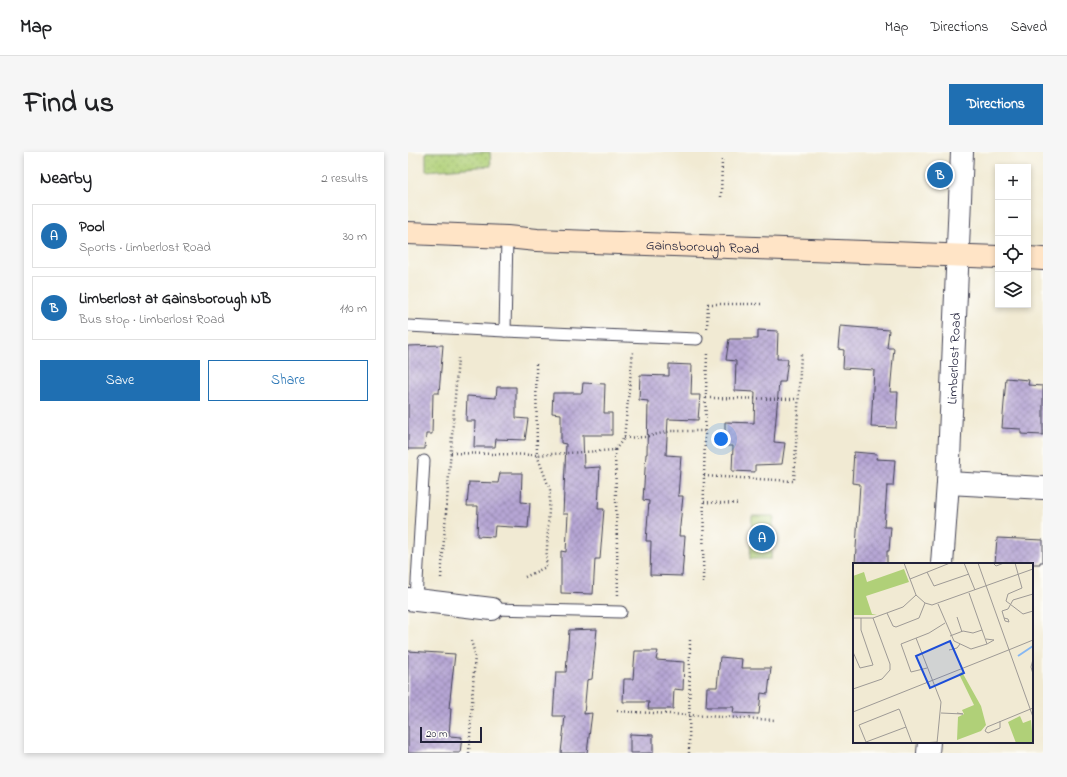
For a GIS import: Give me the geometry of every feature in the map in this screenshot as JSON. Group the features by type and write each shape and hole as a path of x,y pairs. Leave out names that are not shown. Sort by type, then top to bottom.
{"main road":[{"name":"Gainsborough Road","path":"408,233 507,237 537,240 995,257"},
{"path":"1031,258 1043,259"}],"street":[{"name":"Limberlost Road","path":"942,563 948,483 962,152"},
{"path":"948,483 1043,488"},
{"path":"412,599 492,609"},
{"path":"928,753 929,743"}],"lane":[{"path":"505,331 507,237"},
{"path":"408,326 505,331 702,337"},
{"path":"412,599 424,461"},
{"path":"492,609 621,612"}],"path":[{"path":"720,197 722,160"},
{"path":"702,337 708,304 763,304"},
{"path":"703,583 707,351"},
{"path":"618,599 615,450 624,438 633,352"},
{"path":"704,476 794,481 801,354"},
{"path":"441,578 458,358"},
{"path":"525,577 546,567 550,490 537,456 536,362"},
{"path":"706,398 798,399"},
{"path":"624,438 645,437 671,431 706,431"},
{"path":"451,453 537,456 615,450"},
{"path":"704,502 740,504"},
{"path":"689,753 690,637"},
{"path":"469,753 475,654 471,641"},
{"path":"617,711 775,720"}],"green space":[{"path":"426,152 490,152 491,166 426,171"},
{"path":"752,516 774,516 771,559 750,559"}],"building":[{"path":"840,326 889,330 887,348 894,348 890,392 898,392 896,428 871,427 874,370 843,368 844,350 838,349"},
{"path":"758,330 778,331 777,359 788,359 785,382 779,382 774,442 785,443 782,464 755,465 755,472 732,471 733,446 725,446 725,422 754,423 755,392 735,391 736,361 726,360 729,339 758,339"},
{"path":"443,345 439,393 433,393 432,434 426,434 425,449 408,449 408,346"},
{"path":"669,364 692,365 691,395 700,395 698,420 668,419 666,455 681,456 678,496 683,496 679,536 685,536 682,576 650,575 651,541 646,541 649,501 643,500 647,454 648,401 639,400 640,375 669,376"},
{"path":"1006,378 1029,380 1028,385 1043,386 1043,435 1021,434 1021,429 1002,428"},
{"path":"583,383 605,384 604,413 612,413 612,435 583,435 584,468 600,467 598,509 604,509 600,559 595,559 593,594 561,593 561,551 566,552 568,514 563,514 566,444 561,443 561,414 552,413 553,393 582,393"},
{"path":"497,387 516,387 516,418 528,419 525,440 496,439 495,447 474,447 475,421 466,421 467,396 496,398"},
{"path":"854,452 877,454 876,459 895,460 893,486 887,486 884,527 891,527 889,551 887,551 887,563 855,563 860,484 852,483"},
{"path":"500,473 522,473 521,502 530,503 528,528 495,526 494,537 477,536 478,506 467,506 469,482 498,483"},
{"path":"997,538 1043,540 1043,562 1040,562 1040,564 995,563"},
{"path":"597,629 592,679 587,680 584,714 592,713 587,753 561,753 565,716 553,716 556,672 566,672 569,630"},
{"path":"408,651 455,654 449,708 451,708 449,736 462,737 460,753 408,753"},
{"path":"635,651 658,651 656,660 684,662 683,690 674,689 673,709 648,709 649,702 623,702 624,679 633,679"},
{"path":"720,657 742,659 741,668 771,668 768,694 761,693 759,714 733,713 734,707 706,707 707,687 717,687"},
{"path":"630,734 653,735 653,753 630,753"}],"place":[{"name":"Limberlost at Gainsborough NB","path":"940,175"},
{"name":"Pool","path":"762,538"}]}
